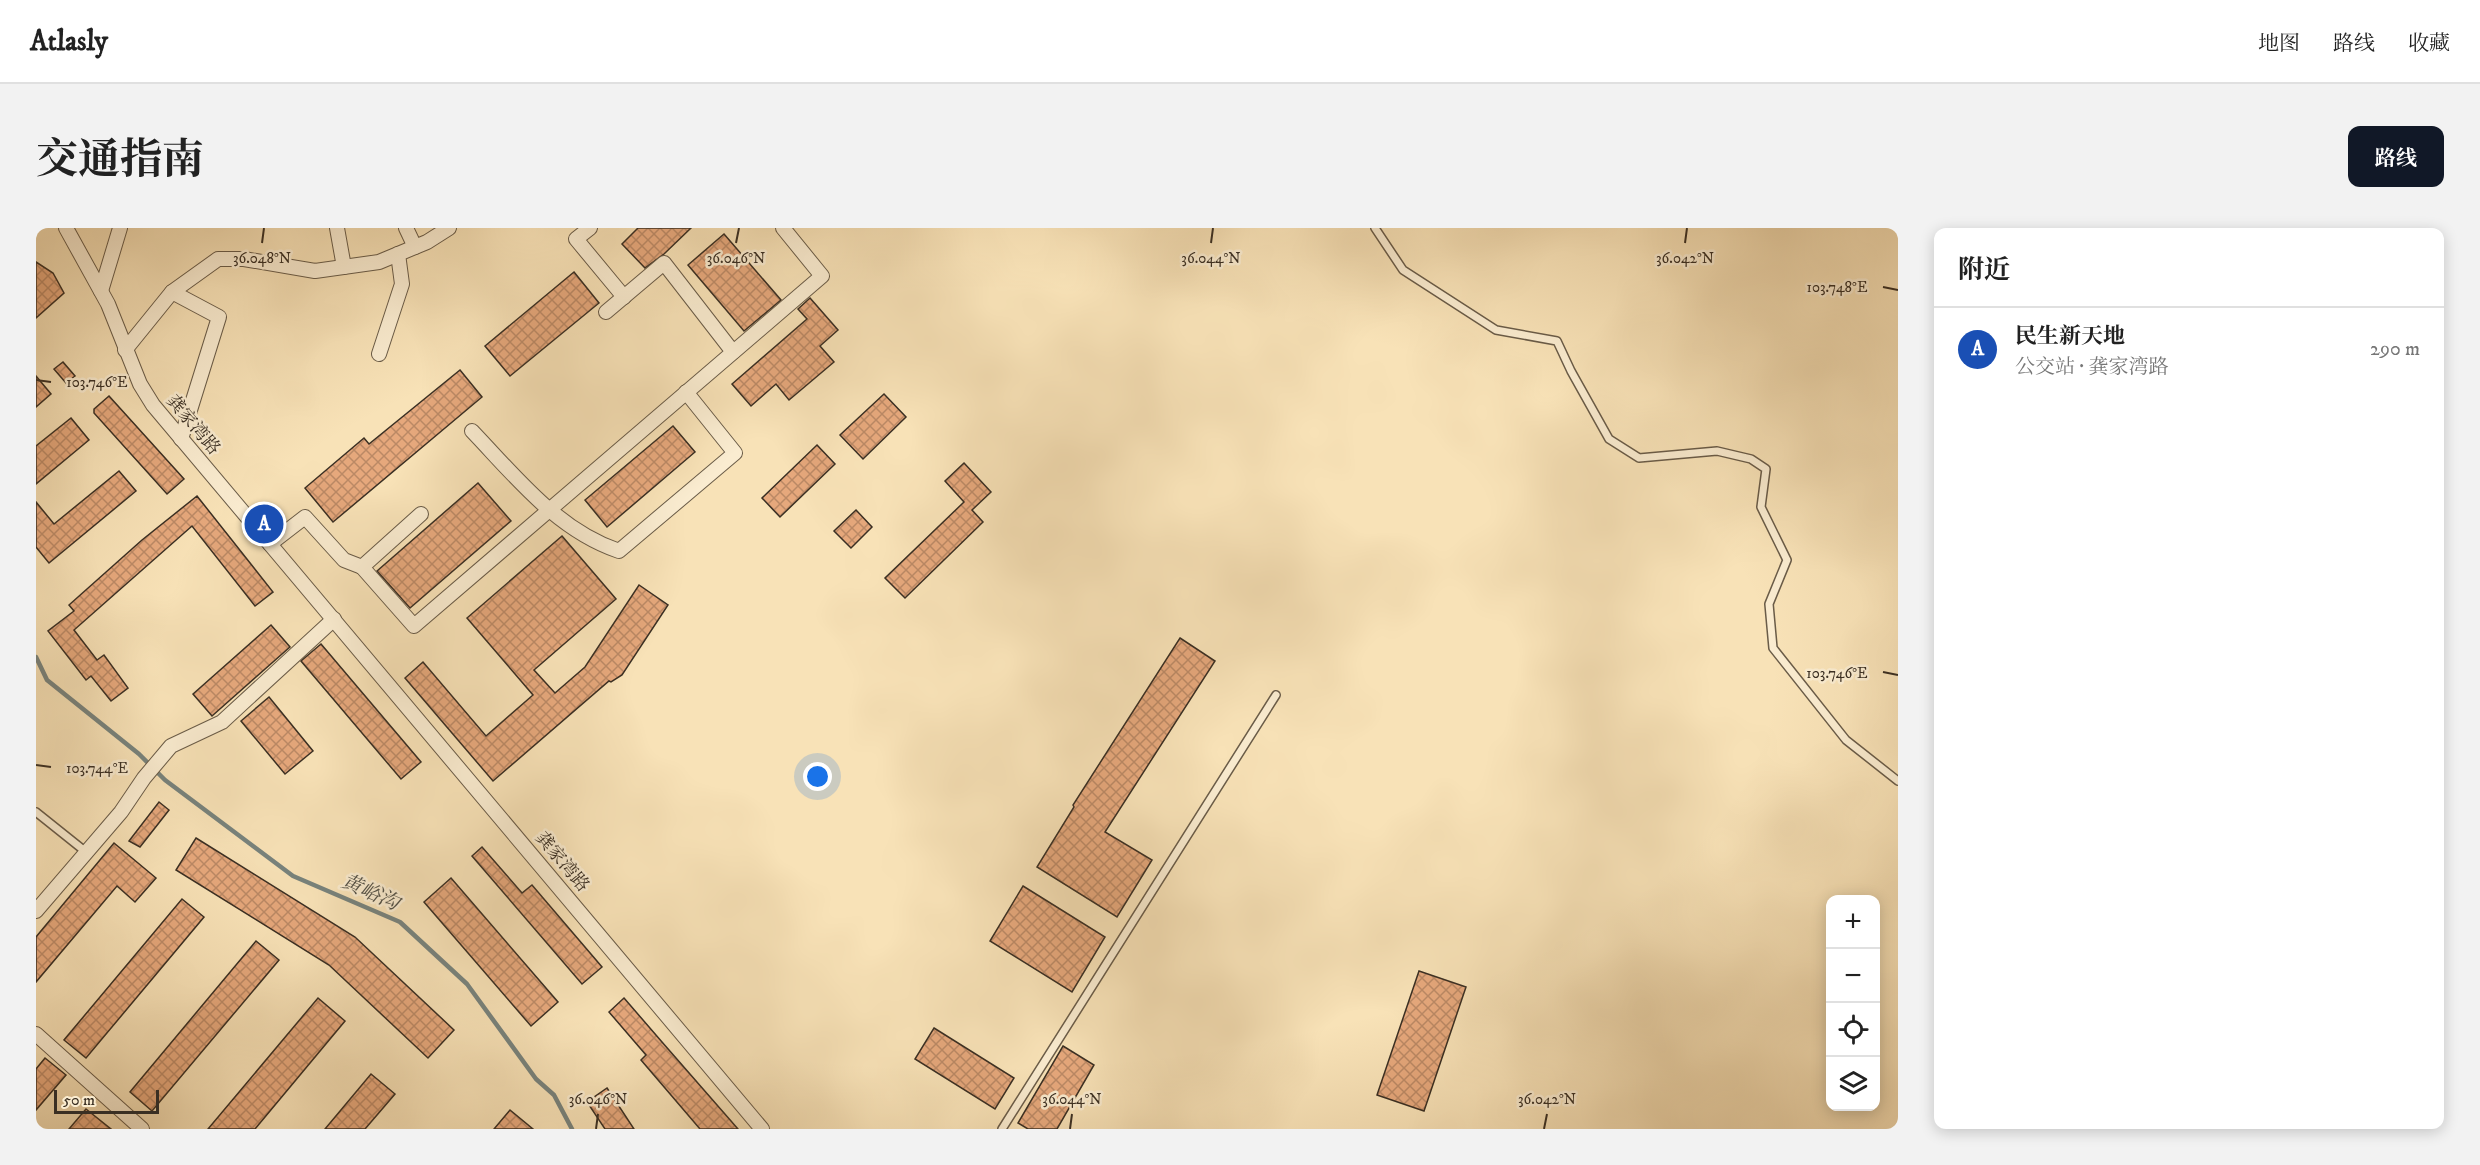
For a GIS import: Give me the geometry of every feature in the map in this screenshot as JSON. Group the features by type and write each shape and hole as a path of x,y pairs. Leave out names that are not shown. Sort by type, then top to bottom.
{"street":[{"name":"龚家湾路","path":"66,228 101,291 140,384 153,405 762,1129"},
{"path":"101,291 120,228"},
{"path":"337,228 344,267"},
{"path":"406,228 415,247"},
{"path":"125,350 172,292 219,258 244,259 315,271 379,262 415,247 449,228"},
{"path":"590,228 576,239 624,297"},
{"path":"270,544 304,518 344,560 362,567 414,626 822,276 783,228"},
{"path":"379,354 402,284 398,254"},
{"path":"606,312 664,263 733,352"},
{"path":"172,292 219,316 181,439"},
{"path":"472,431 547,510 596,543 619,551 735,453 686,392"},
{"path":"362,567 421,514"},
{"path":"36,911 121,812 144,778 171,746 222,722 334,619"},
{"path":"36,1034 142,1129"}],"lane":[{"path":"1375,228 1402,270 1496,330 1557,341 1570,371 1609,439 1639,458 1718,451 1751,459 1766,469 1761,507 1786,560 1769,604 1773,648 1846,740 1898,781"},
{"path":"1002,1129 1276,695"},
{"path":"36,812 86,852"}],"building":[{"path":"638,228 691,228 664,254 645,268 622,244"},
{"path":"724,234 781,300 744,331 688,265"},
{"path":"36,262 53,273 64,293 36,318"},
{"path":"574,272 599,303 510,376 485,346"},
{"path":"810,298 838,330 820,346 834,362 789,400 776,384 751,406 732,384 807,319 798,309"},
{"path":"63,362 75,376 66,383 54,369"},
{"path":"460,370 482,397 333,522 305,488 364,438 369,444"},
{"path":"36,376 51,394 36,407"},
{"path":"884,394 906,417 863,459 840,435"},
{"path":"109,396 184,479 167,494 94,413 94,409"},
{"path":"71,418 89,440 36,484 36,446"},
{"path":"673,426 695,452 607,527 585,500"},
{"path":"817,445 835,464 780,517 762,498"},
{"path":"964,463 991,492 972,510 983,522 905,598 885,578 964,502 945,481"},
{"path":"119,471 136,491 49,563 36,547 36,502 54,524"},
{"path":"478,483 511,521 410,608 377,571"},
{"path":"197,496 273,592 255,606 192,526 74,630 97,660 104,655 128,688 111,701 91,676 86,680 48,631 74,611 69,605 142,540"},
{"path":"856,510 872,527 851,548 834,531"},
{"path":"562,536 616,599 534,670 555,693 585,667 639,585 668,605 622,675 609,681 493,781 405,678 423,662 486,736 533,695 467,618"},
{"path":"271,625 290,647 212,716 193,694"},
{"path":"1180,638 1215,661 1105,832 1152,860 1117,917 1037,867 1074,807 1073,805"},
{"path":"321,644 421,762 401,779 301,661"},
{"path":"269,697 313,751 285,774 241,721"},
{"path":"159,802 169,810 140,847 129,841"},
{"path":"196,838 355,937 454,1030 428,1058 329,965 176,870"},
{"path":"114,843 156,878 135,902 117,886 36,982 36,937"},
{"path":"482,847 522,893 532,885 602,967 582,984 472,856"},
{"path":"451,878 558,1002 531,1026 424,902"},
{"path":"1023,886 1105,937 1072,992 990,941"},
{"path":"182,899 204,917 86,1058 64,1040"},
{"path":"256,941 279,960 152,1111 130,1092"},
{"path":"1419,971 1466,987 1424,1111 1377,1095"},
{"path":"318,998 345,1021 255,1129 208,1129"},
{"path":"624,998 738,1129 700,1129 641,1060 646,1055 609,1012"},
{"path":"934,1028 1014,1078 995,1109 915,1059"},
{"path":"1063,1046 1094,1065 1057,1129 1028,1129 1018,1123"},
{"path":"45,1058 66,1075 36,1110 36,1069"},
{"path":"371,1074 395,1094 365,1129 325,1129"},
{"path":"607,1088 634,1129 605,1129 587,1102"},
{"path":"86,1109 111,1129 69,1129"},
{"path":"510,1110 533,1129 494,1129"}],"waterway":[{"name":"黄峪沟","path":"36,657 47,680 139,754 165,780 293,876 400,922 467,984 536,1079 554,1095 572,1129"}],"place":[{"name":"民生新天地","path":"264,524"}]}
